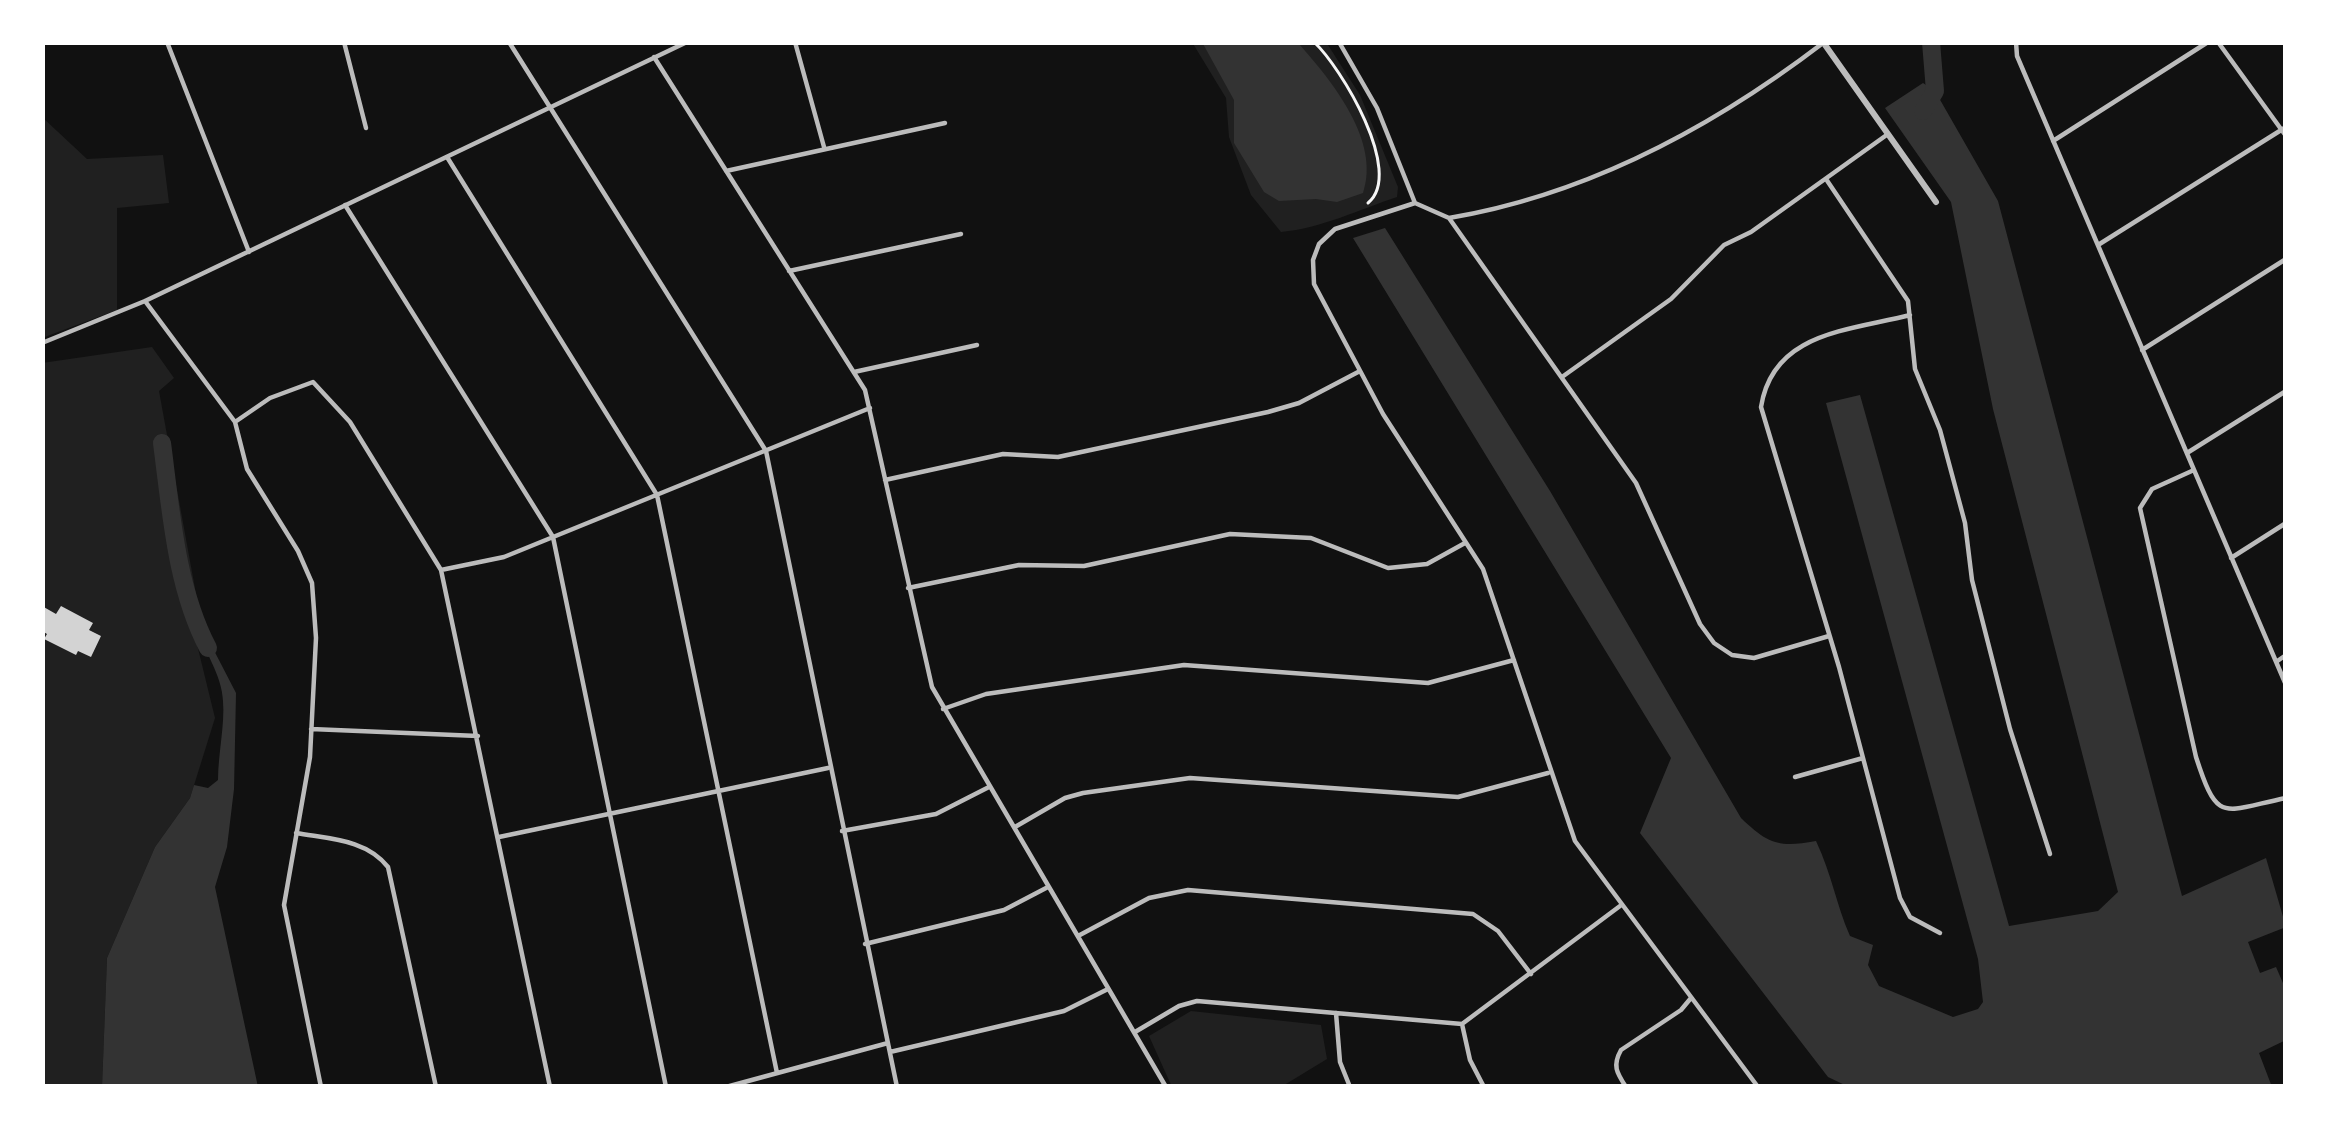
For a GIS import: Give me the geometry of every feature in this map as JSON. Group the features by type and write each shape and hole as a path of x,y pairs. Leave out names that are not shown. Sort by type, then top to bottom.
{"street":[{"path":"167,42 249,252"},
{"path":"344,42 366,128"},
{"path":"509,42 766,451 897,1087"},
{"path":"42,343 145,301 687,42"},
{"path":"795,42 824,149"},
{"path":"1340,42 1376,109 1415,203"},
{"path":"1449,218 1495,211 1613,169 1717,116 1823,42 1936,202"},
{"path":"2016,42 2017,56 2286,685"},
{"path":"2053,141 2208,42"},
{"path":"2098,245 2284,131 2218,42"},
{"path":"654,57 854,372 870,408 926,670 944,709 1166,1087"},
{"path":"726,171 945,123"},
{"path":"1562,377 1671,299 1724,245 1751,232 1888,134"},
{"path":"447,157 656,495 777,1073"},
{"path":"1826,179 1899,283 1910,315 1915,369 1940,430 2010,729 2050,854"},
{"path":"1759,1087 1575,842 1490,584 1360,371 1314,284 1313,260 1319,244 1335,229 1415,203 1449,218 1636,483 1700,624 1714,644 1732,655 1754,658 1829,636"},
{"path":"345,205 553,537 666,1087"},
{"path":"789,271 961,234"},
{"path":"2142,350 2286,259"},
{"path":"145,301 235,422 247,469 298,551 311,583 316,610 310,757 285,884 285,913 321,1087"},
{"path":"1910,315 1796,348 1777,364 1763,394 1764,429 1829,636 1905,910 1915,921 1940,933"},
{"path":"854,372 977,345"},
{"path":"885,480 1003,454 1058,457 1268,412 1299,403 1360,371"},
{"path":"235,422 270,398 314,382 350,422 441,570 550,1087"},
{"path":"2187,453 2286,391"},
{"path":"441,570 490,562 870,408"},
{"path":"2194,470 2152,489 2140,508 2196,757 2209,796 2218,806 2234,808 2286,798"},
{"path":"2231,558 2286,523"},
{"path":"908,588 1019,565 1084,566 1230,534 1311,538 1388,568 1427,564 1466,543"},
{"path":"2276,662 2286,656"},
{"path":"944,709 986,694 1184,665 1428,683 1514,660"},
{"path":"311,729 478,736"},
{"path":"1795,777 1863,758"},
{"path":"499,837 829,768"},
{"path":"1015,827 1065,798 1190,778 1459,797 1550,772"},
{"path":"842,832 936,814 989,787"},
{"path":"296,832 362,845 388,866 436,1087"},
{"path":"866,944 1004,910 1048,887"},
{"path":"1078,936 1149,898 1188,890 1240,892 1473,914 1498,931 1531,974"},
{"path":"1135,1032 1197,1001 1462,1024 1621,906"},
{"path":"890,1052 1064,1011 1108,988"},
{"path":"1626,1087 1616,1074 1616,1059 1622,1050 1681,1010 1690,998"},
{"path":"1336,1013 1340,1062 1350,1087"},
{"path":"1462,1024 1470,1060 1484,1087"},
{"path":"726,1087 887,1043"}],"path":[{"path":"1314,42 1346,84 1372,140 1381,172 1378,193 1368,203"}],"shaded area":[{"path":"1192,42 1326,42 1360,95 1398,187 1397,197 1325,223 1281,232 1251,195 1229,137 1226,98"},
{"path":"1202,42 1299,44 1338,94 1359,133 1367,173 1363,193 1337,202 1279,201 1264,192 1234,143 1234,100"},
{"path":"1923,83 1935,91 1998,201 2182,896 2266,858 2286,927 2248,942 2260,973 2276,967 2286,990 2286,1040 2259,1053 2272,1087 1849,1087 1828,1077 1640,833 1671,758 1353,238 1385,228 1550,491 1741,818 1775,842 1816,841 1850,936 1873,945 1868,965 1879,986 1953,1017 1978,1009 1983,1002 1978,959 1826,403 1860,395 2009,926 2098,911 2118,892 1993,409 1951,202 1885,108"},
{"path":"42,117 87,159 163,155 169,203 117,208 117,310 42,338"},
{"path":"152,347 174,378 159,391 200,616 193,628 215,718 190,798 155,847 107,958 102,1087 42,1087 42,363"},
{"path":"196,626 206,635 236,693 234,789 227,847 215,887 258,1087 102,1087 107,958 155,847 194,785 208,788 218,780 222,691"},
{"path":"1191,1011 1321,1025 1327,1059 1281,1087 1172,1087 1149,1036"}],"building":[{"path":"42,606 56,614 61,606 93,623 89,630 101,636 91,657 44,639"}],"waterway":[{"path":"1923,111 1935,91 1931,42"},
{"path":"162,443 182,574 208,648"}]}
